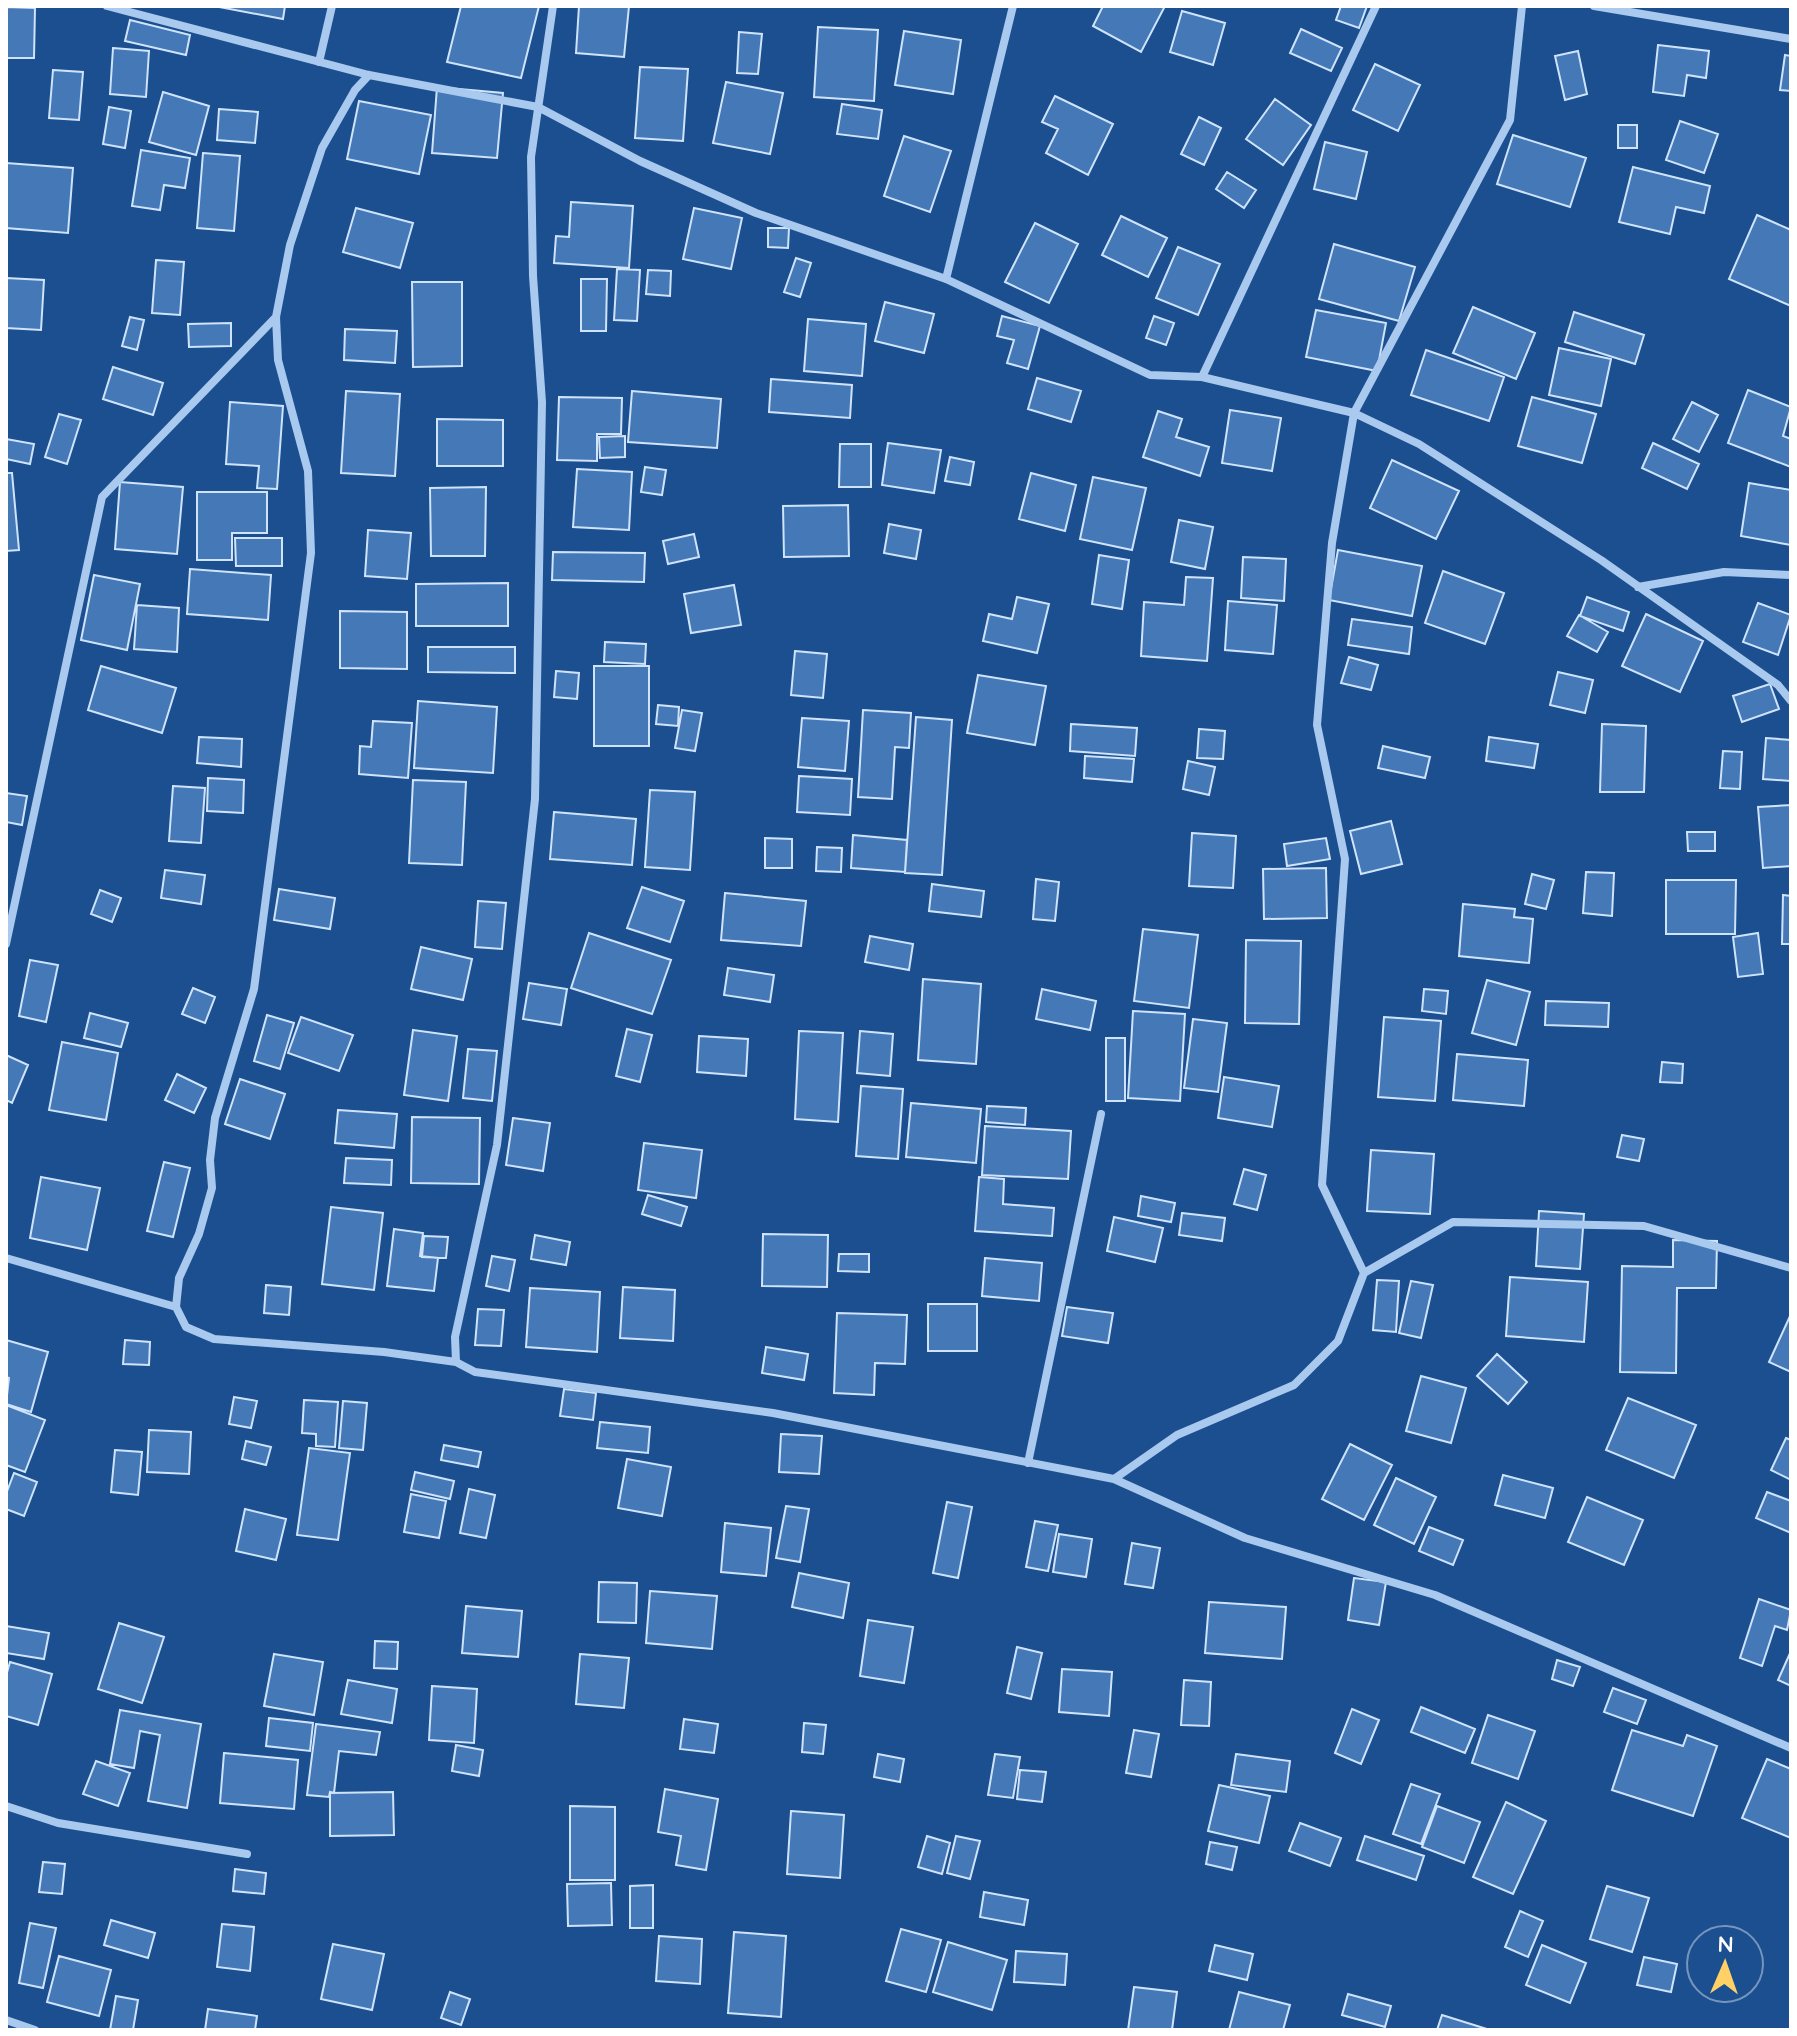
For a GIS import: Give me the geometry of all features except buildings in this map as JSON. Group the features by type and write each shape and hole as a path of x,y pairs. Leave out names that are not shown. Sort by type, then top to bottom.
{"street":[{"path":"107,6 369,75 538,107 640,161 756,213 946,279 1150,375 1202,377 1354,413 1419,444 1638,587 1778,685 1791,701"},
{"path":"319,62 332,6"},
{"path":"456,1362 455,1337 497,1145 535,799 542,402 533,276 531,157 553,6"},
{"path":"946,279 1013,6"},
{"path":"1202,377 1376,6"},
{"path":"1364,1273 1322,1185 1345,859 1317,725 1332,543 1354,413 1510,120 1522,6"},
{"path":"1594,6 1791,39"},
{"path":"369,75 355,90 322,148 290,245 276,317 278,360 308,471 311,553 254,989 215,1118 210,1160 212,1188 199,1234 179,1278 176,1307 186,1327 214,1339 384,1352 456,1362 475,1372 773,1413 1114,1479 1245,1538 1435,1595 1791,1748"},
{"path":"6,944 102,497 276,317"},
{"path":"1638,587 1724,572 1791,575"},
{"path":"1028,1463 1101,1114"},
{"path":"1114,1479 1177,1435 1294,1385 1338,1341 1364,1273 1453,1222 1644,1226 1791,1268"},
{"path":"6,1258 176,1307"},
{"path":"6,1806 58,1823 247,1854"},
{"path":"6,2020 35,2030"}]}
